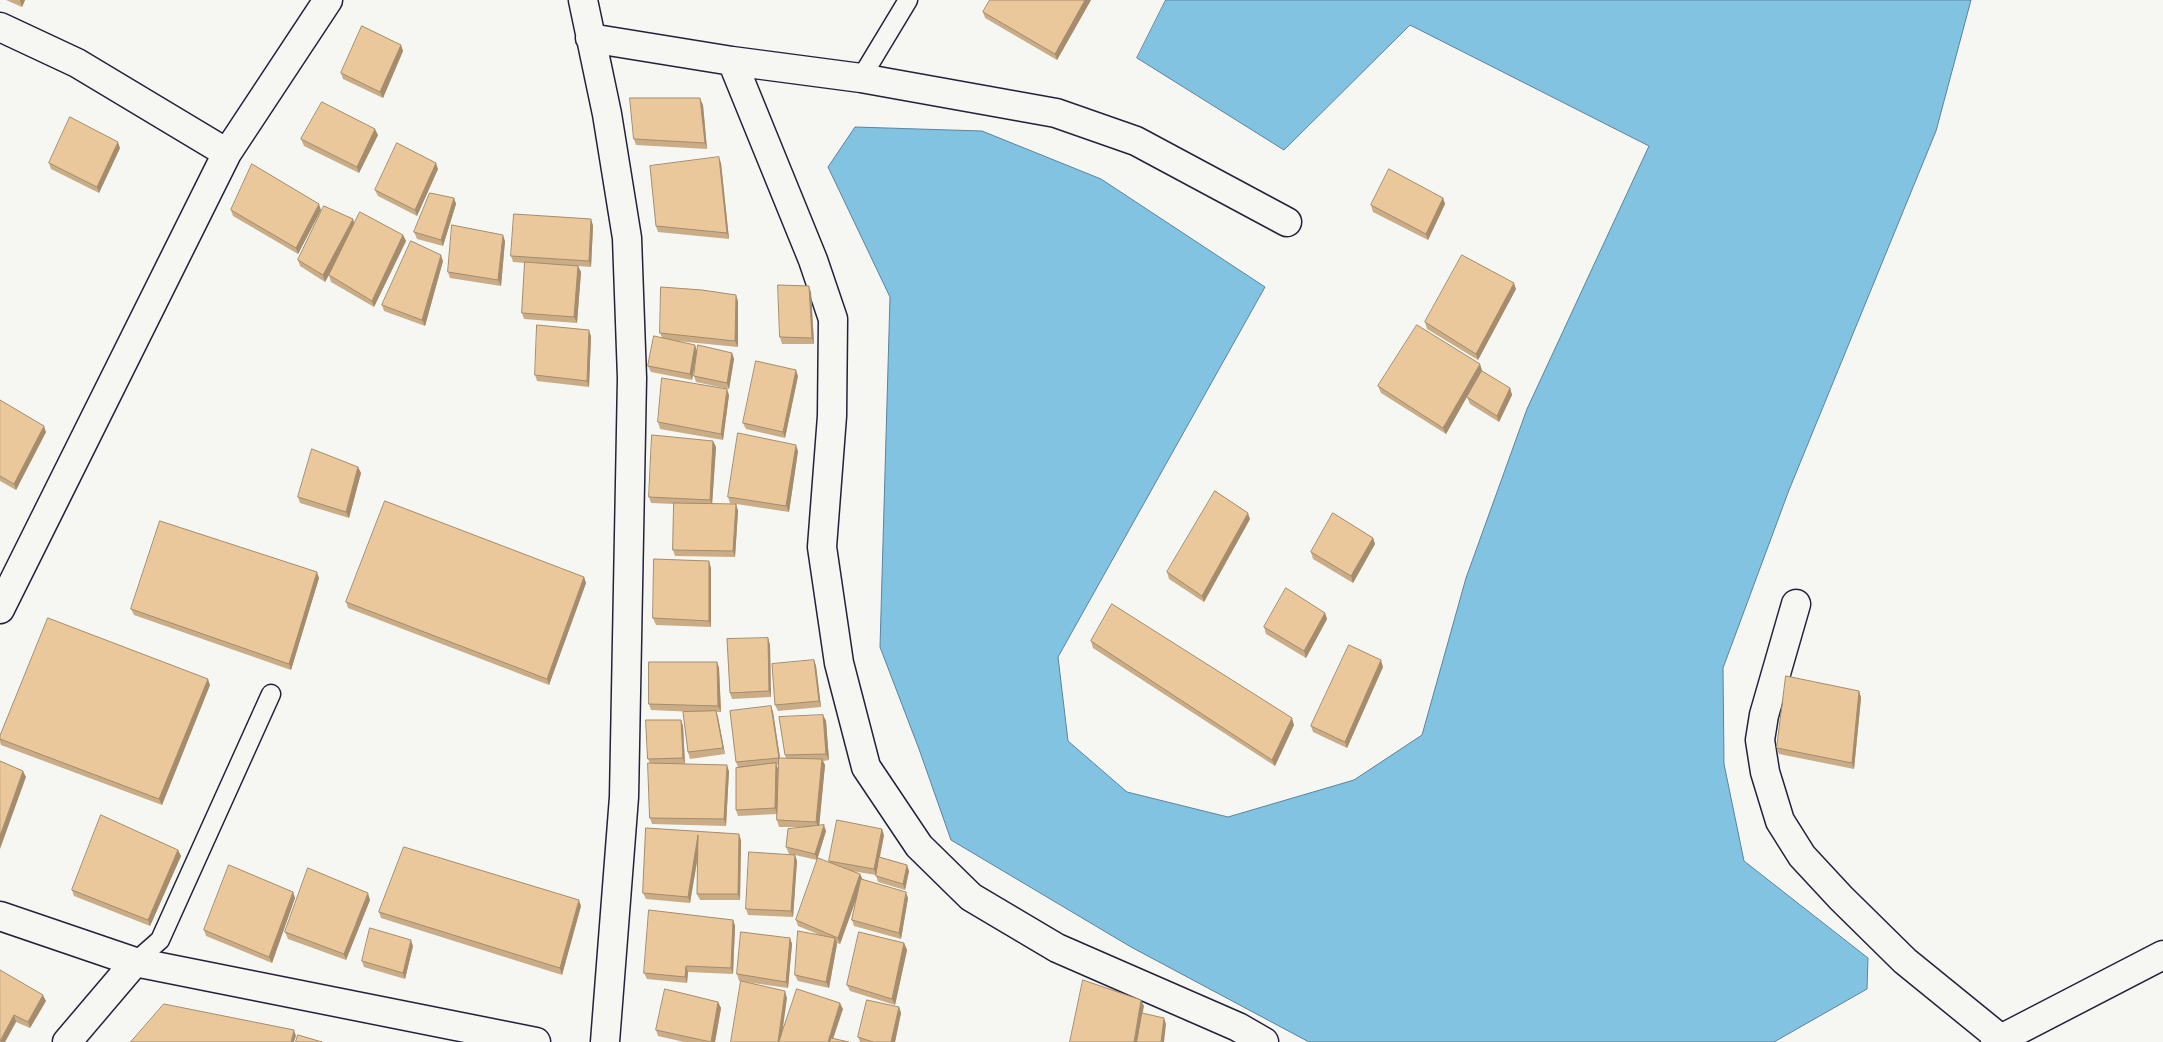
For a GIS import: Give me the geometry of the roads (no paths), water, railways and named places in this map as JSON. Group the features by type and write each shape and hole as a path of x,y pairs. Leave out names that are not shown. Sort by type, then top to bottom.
{"street":[{"path":"583,0 607,114 627,238 632,378 624,788 605,1042"},
{"path":"0,609 226,153 324,1"},
{"path":"0,27 77,63 226,153"},
{"path":"590,38 861,78 1056,113 1136,141 1287,222"},
{"path":"732,60 812,260 833,319 832,416 822,547 838,663 866,767 919,846 971,897 1058,948 1238,1027 1264,1042"},
{"path":"1796,604 1764,716 1760,740 1765,772 1780,821 1802,856 1841,898 1906,961 1998,1041 2163,955"},
{"path":"0,916 134,962 536,1042"},
{"path":"67,1042 134,962"}],"lane":[{"path":"861,78 908,0"},
{"path":"134,962 160,940 271,694"}],"water":[{"path":"1166,0 1971,0 1936,131 1789,490 1723,668 1724,764 1744,861 1868,958 1867,989 1774,1042 1309,1042 1131,947 951,840 880,647 890,297 828,167 855,127 982,131 1101,179 1265,287 1058,657 1068,741 1127,792 1228,817 1354,780 1422,735 1466,578 1527,409 1649,146 1410,25 1284,150 1137,58"}]}
